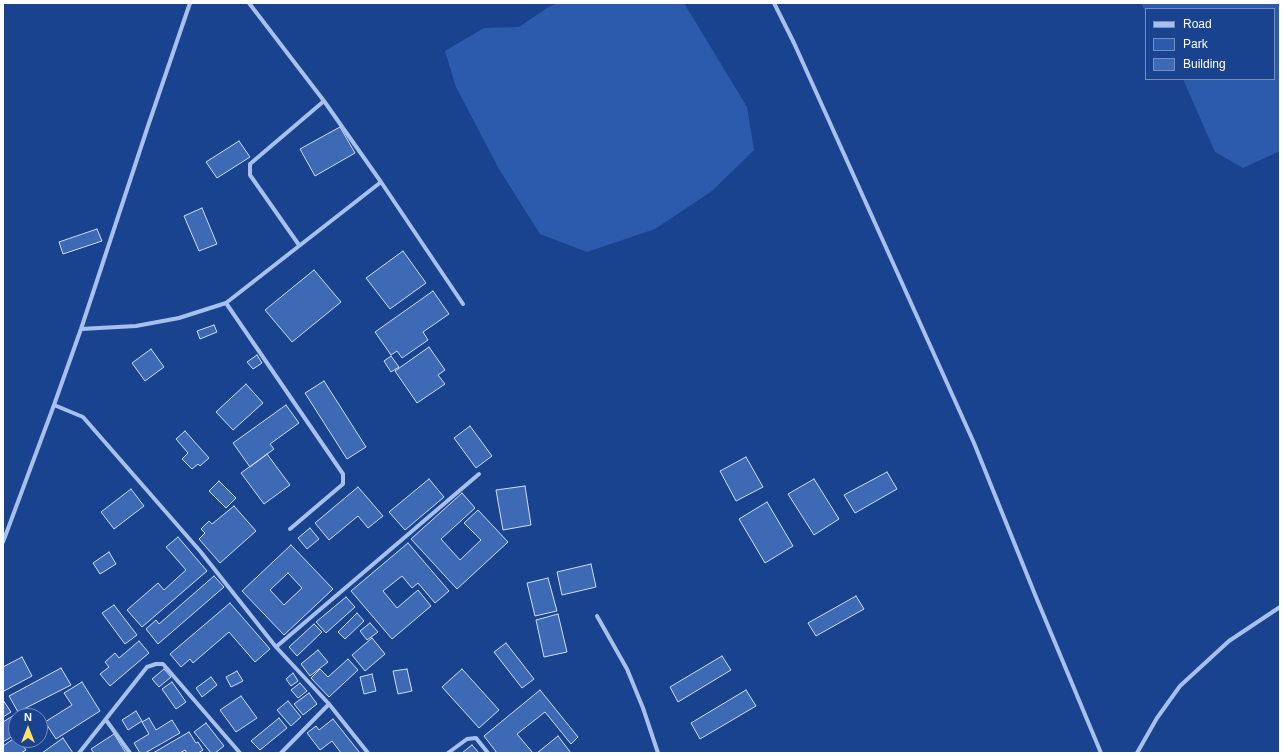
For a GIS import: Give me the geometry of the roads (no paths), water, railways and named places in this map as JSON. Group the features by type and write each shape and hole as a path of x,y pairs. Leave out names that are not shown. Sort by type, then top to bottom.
{"street":[{"path":"3,542 81,329 190,3"},
{"path":"249,3 324,101 464,304"},
{"path":"774,3 794,43 974,443 1101,753"},
{"path":"299,245 250,175 250,164 324,101"},
{"path":"81,329 136,326 178,318 226,303 381,182"},
{"path":"226,303 343,474 343,484 290,529"},
{"path":"54,405 83,417 200,551 276,647 329,704 368,753"},
{"path":"276,647 479,474"},
{"path":"1137,753 1157,718 1180,686 1229,641 1280,607"},
{"path":"597,616 627,669 643,708 658,753"},
{"path":"79,753 147,667 156,664 163,664 240,753"},
{"path":"281,753 329,704"},
{"path":"106,720 130,753"},
{"path":"448,753 466,739 476,738 488,753"}]}
